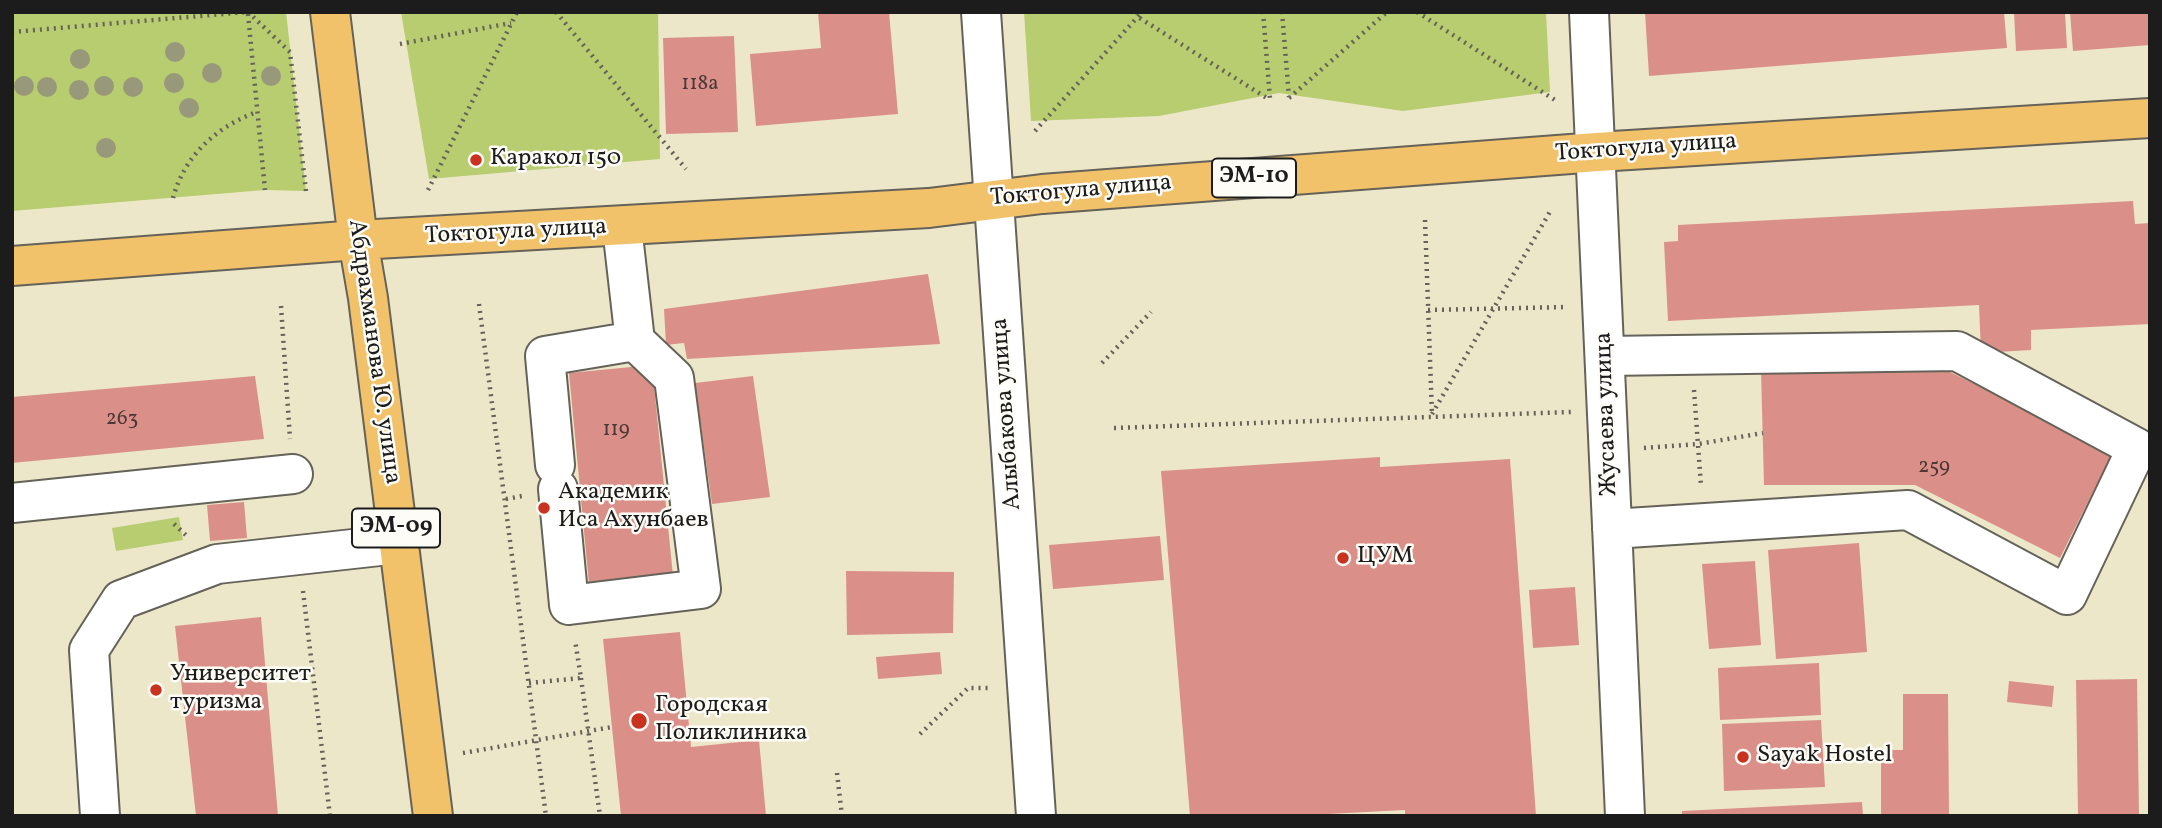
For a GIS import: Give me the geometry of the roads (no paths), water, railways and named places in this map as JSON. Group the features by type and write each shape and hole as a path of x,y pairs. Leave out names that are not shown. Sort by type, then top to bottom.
{"main road":[{"name":"Абдрахманова Ю. улица","path":"330,12 433,816"},
{"name":"Токтогула улица","path":"12,266 358,240 929,208 993,199 1597,152 2150,118"}],"street":[{"name":"Алыбакова улица","path":"981,12 1036,816"},
{"name":"Жусаева улица","path":"1589,12 1625,816"},
{"path":"622,227 635,341 674,378 701,589 569,605 545,356 635,341"},
{"path":"1606,356 1957,351 2137,448 2067,595 1908,510 1612,529"},
{"path":"12,502 140,492 293,474"},
{"path":"100,816 89,650 121,600 217,564 398,544"}],"place":[{"name":"Каракол 150","path":"476,160"},
{"name":"Академик Иса Ахунбаев","path":"544,508"},
{"name":"ЦУМ","path":"1343,558"},
{"name":"Университет туризма","path":"156,690"},
{"name":"Городская Поликлиника","path":"639,721"},
{"name":"Sayak Hostel","path":"1743,757"}]}
